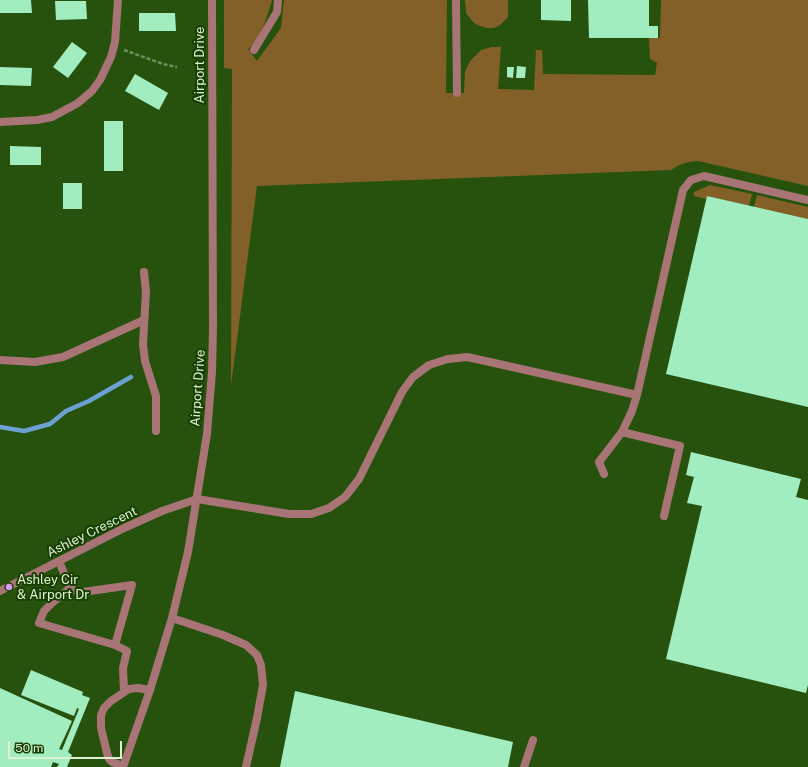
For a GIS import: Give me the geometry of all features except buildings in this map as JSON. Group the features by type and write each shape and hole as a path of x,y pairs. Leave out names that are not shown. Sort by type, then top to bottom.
{"street":[{"path":"0,122 37,120 52,117 78,103 92,90 100,80 111,57 115,42 118,0"},
{"name":"Airport Drive","path":"123,766 150,690 172,618 188,552 207,434 212,372 213,312 212,0"},
{"path":"254,50 277,12 278,0"},
{"path":"456,0 457,93"},
{"path":"604,474 599,462 622,432 632,411 637,395 683,190 691,180 704,176 808,200"},
{"path":"144,272 146,292 143,344 145,362 156,396 156,431"},
{"path":"0,360 36,362 63,357 144,320"},
{"path":"197,499 290,514 311,514 329,508 345,497 359,479 402,392 413,377 429,365 448,359 467,357 637,395"},
{"path":"622,432 680,446 664,516"},
{"name":"Ashley Crescent","path":"0,591 130,525 162,511 197,499"},
{"path":"59,561 70,588"},
{"path":"70,588 83,592 132,585 115,645"},
{"path":"70,588 44,612 39,623 115,645 127,651 123,668 124,692"},
{"path":"172,618 223,635 246,645 257,655 261,665 263,685 258,718 246,767"},
{"path":"123,766 109,759 104,746 100,720 102,712 106,706 129,689 138,688 150,690"},
{"path":"524,767 533,740"}],"path":[{"path":"121,50 177,67"}],"shaded area":[{"path":"0,0 808,0 808,767 0,767"},
{"path":"224,0 272,0 264,25 255,43 248,49 257,61 281,28 284,0 447,0 446,93 464,93 465,72 470,61 481,50 492,47 501,47 498,89 534,90 536,50 542,50 543,74 655,75 657,63 650,59 649,38 660,38 661,0 808,0 808,186 698,161 679,165 671,170 257,186 231,385 232,69 224,68"},
{"path":"465,0 508,0 508,17 500,25 494,28 480,26 474,23 466,13"},
{"path":"710,185 752,194 749,206 707,196 706,199 694,196 694,192"},
{"path":"757,195 808,207 808,219 754,207"}],"waterway":[{"path":"0,427 24,431 50,424 66,411 89,401 131,377"}],"place":[{"name":"Ashley Cir & Airport Dr","path":"9,587"}]}
